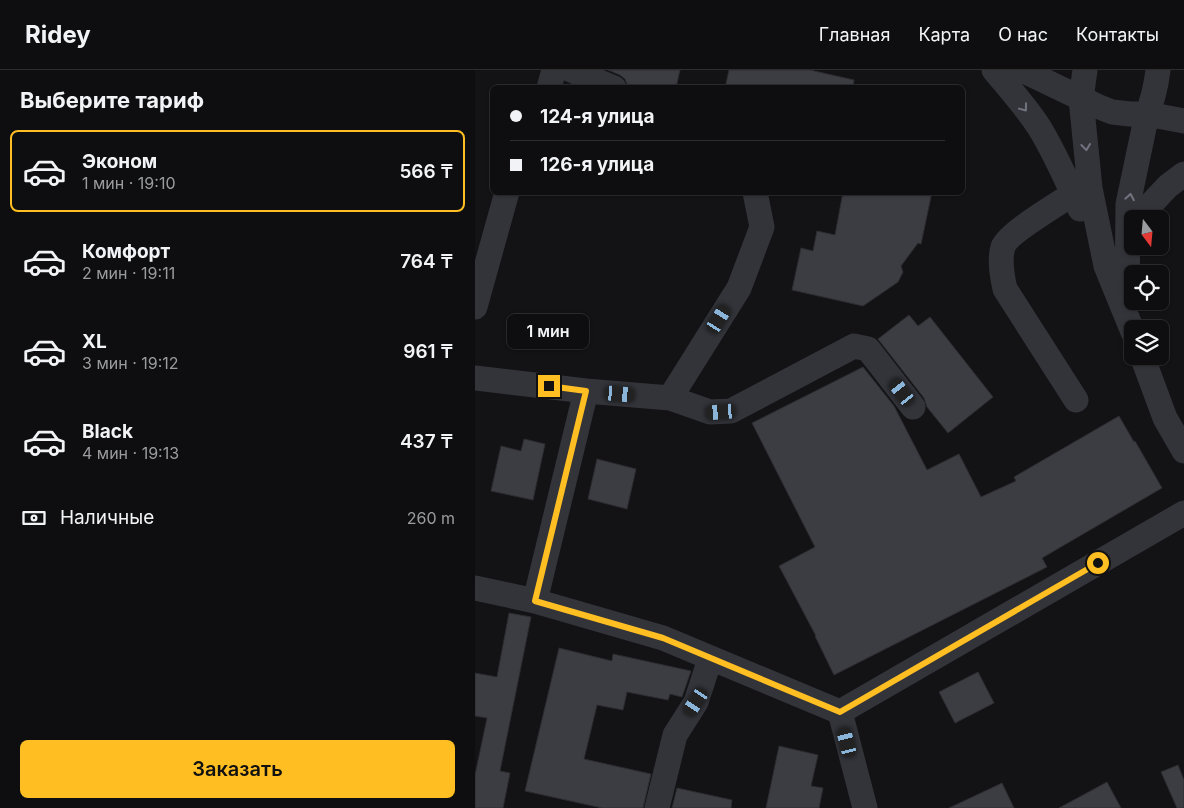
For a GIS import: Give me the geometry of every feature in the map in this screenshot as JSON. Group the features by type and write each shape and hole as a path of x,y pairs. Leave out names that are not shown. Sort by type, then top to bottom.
{"street":[{"path":"550,85 553,70"},
{"path":"571,70 607,85"},
{"path":"994,70 1011,89 1038,126 1073,194 1123,258"},
{"path":"1022,70 1112,112 1147,114 1184,121"},
{"path":"1085,70 1081,99 1091,188 1123,258"},
{"path":"1129,320 1123,258 1128,204 1147,114 1155,92 1158,70"},
{"path":"1149,210 1152,203 1168,186 1184,174"},
{"path":"1073,194 1017,232 1003,246 1001,268 1005,289 1076,400"},
{"path":"475,307 506,195"},
{"path":"670,398 739,288 763,227 756,195"},
{"path":"475,378 586,391 670,398 711,412 731,411 854,346 868,349 913,406"},
{"path":"1145,365 1165,418 1184,452"},
{"path":"535,601 586,391"},
{"path":"840,712 1184,513"},
{"path":"475,588 535,601 663,638 840,712"},
{"path":"657,808 675,735 696,702 710,659"},
{"path":"840,712 865,808"}],"building":[{"path":"608,70 680,70 677,85 631,85 627,84 620,75"},
{"path":"729,70 810,70 854,80 853,85 726,85"},
{"path":"842,195 931,195 921,244 918,243 901,266 903,272 898,282 863,306 792,290 801,248 813,251 817,231 835,235"},
{"path":"909,315 918,326 930,317 993,397 948,433 927,407 924,398 878,339"},
{"path":"863,367 894,406 927,470 959,454 981,497 1016,481 1014,477 1119,416 1162,488 1042,558 1047,567 834,675 779,566 815,547 752,423"},
{"path":"524,439 545,444 533,500 491,491 501,446 521,451"},
{"path":"597,459 636,469 627,509 588,499"},
{"path":"509,613 531,617 500,771 510,773 503,808 475,808 475,775 487,718 475,716 475,673 497,677"},
{"path":"559,648 612,661 613,654 691,671 682,697 670,694 668,700 627,692 623,710 597,705 584,759 651,774 643,808 602,808 525,791"},
{"path":"978,672 994,703 955,723 939,692"},
{"path":"779,746 818,755 811,786 823,788 819,808 766,808"},
{"path":"1178,765 1184,780 1184,808 1177,808 1161,772"},
{"path":"1107,782 1121,808 1059,808"},
{"path":"1002,783 1014,808 949,808"},
{"path":"677,788 732,800 731,808 672,808"}],"route":[{"path":"549,386 586,391 535,601 663,638 840,712 1098,563"}]}
